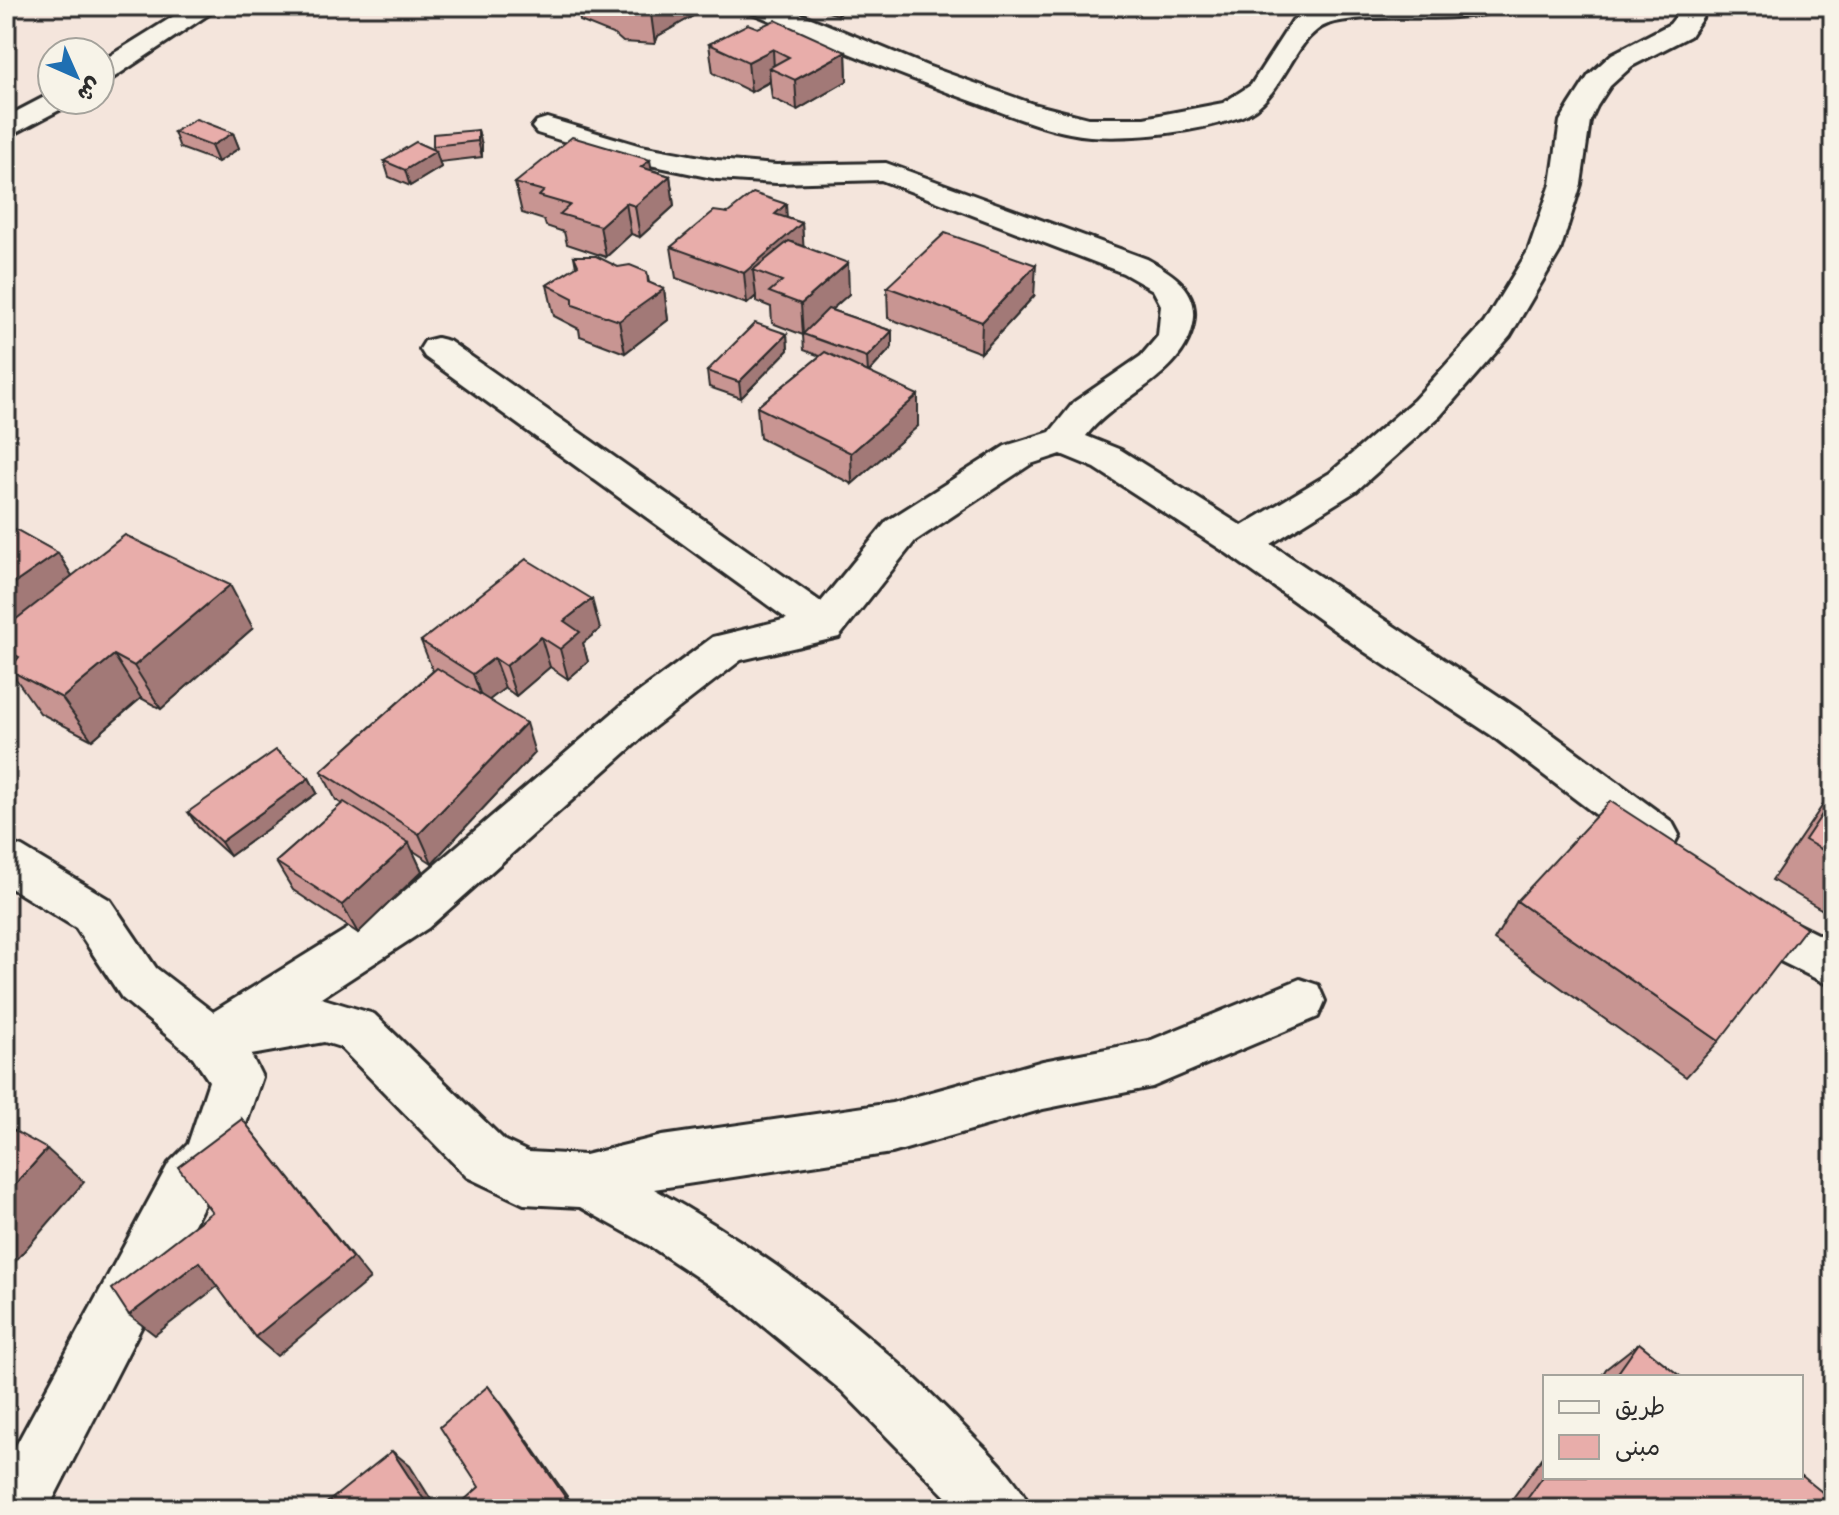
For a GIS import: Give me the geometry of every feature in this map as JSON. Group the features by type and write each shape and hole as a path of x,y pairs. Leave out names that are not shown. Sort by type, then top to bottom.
{"street":[{"path":"116,64 208,6"},
{"path":"759,6 917,72 1023,110 1088,127 1144,127 1232,110 1261,91 1303,26 1330,14 1483,6"},
{"path":"1242,544 1343,482 1427,408 1498,329 1544,251 1566,184 1574,145 1575,121 1583,106 1599,81 1622,60 1680,30 1697,6"},
{"path":"6,129 36,112"},
{"path":"211,1041 411,914 638,716 728,648 825,626 901,531 1018,455 1063,441 1087,410 1153,364 1175,338 1178,305 1166,284 1135,266 886,172 859,168 776,174 671,164 547,127"},
{"path":"437,349 825,626"},
{"path":"1063,441 1108,459 1242,544 1380,641 1506,723 1616,808 1690,858"},
{"path":"6,861 93,914 139,983 211,1041 236,1077 209,1159 188,1181 15,1509"},
{"path":"1718,890 1746,922 1833,966"},
{"path":"211,1041 291,1023 324,1020 356,1030 486,1159 524,1178 585,1181 662,1161 892,1128 1043,1085 1152,1064 1300,1001"},
{"path":"585,1181 650,1213 711,1251 798,1317 899,1403 1000,1509"}],"building":[{"path":"611,6 655,6 651,14 618,13"},
{"path":"775,20 846,52 795,80 769,68 789,57 773,49 748,62 709,44 748,24 758,28"},
{"path":"196,119 233,133 211,146 174,132"},
{"path":"478,130 478,141 433,146 433,134"},
{"path":"572,137 650,160 641,167 670,176 635,206 626,203 600,226 560,214 570,205 539,196 544,191 515,183"},
{"path":"416,142 436,151 405,170 384,161"},
{"path":"753,193 786,204 775,214 802,223 744,273 671,247 714,211 728,213"},
{"path":"945,233 1036,265 982,322 887,287"},
{"path":"789,241 848,263 801,304 769,292 782,281 753,270"},
{"path":"574,256 596,256 618,267 630,265 647,272 648,282 664,289 619,321 573,305 573,298 547,285 578,265"},
{"path":"828,309 892,331 867,357 803,334"},
{"path":"755,323 787,334 739,382 707,371"},
{"path":"825,352 918,395 851,453 757,407"},
{"path":"6,524 58,553 6,589"},
{"path":"125,535 230,585 134,666 114,655 62,698 9,670 19,657 6,650 6,627"},
{"path":"526,559 592,599 564,621 580,632 560,649 541,637 506,666 494,658 473,674 421,641"},
{"path":"437,668 526,723 419,834 321,771"},
{"path":"276,750 309,778 221,842 188,812"},
{"path":"1833,798 1833,856 1805,840"},
{"path":"1610,801 1806,928 1719,1041 1517,901"},
{"path":"344,802 409,843 342,905 276,862"},
{"path":"242,1119 352,1258 255,1337 199,1262 129,1315 112,1289 212,1212 178,1167"},
{"path":"6,1126 47,1149 6,1195"},
{"path":"1639,1343 1679,1375 1616,1375"},
{"path":"488,1386 568,1501 559,1509 454,1509 479,1487 440,1427"},
{"path":"392,1451 430,1509 319,1509"},
{"path":"1543,1477 1803,1477 1833,1501 1832,1509 1520,1509"}]}
